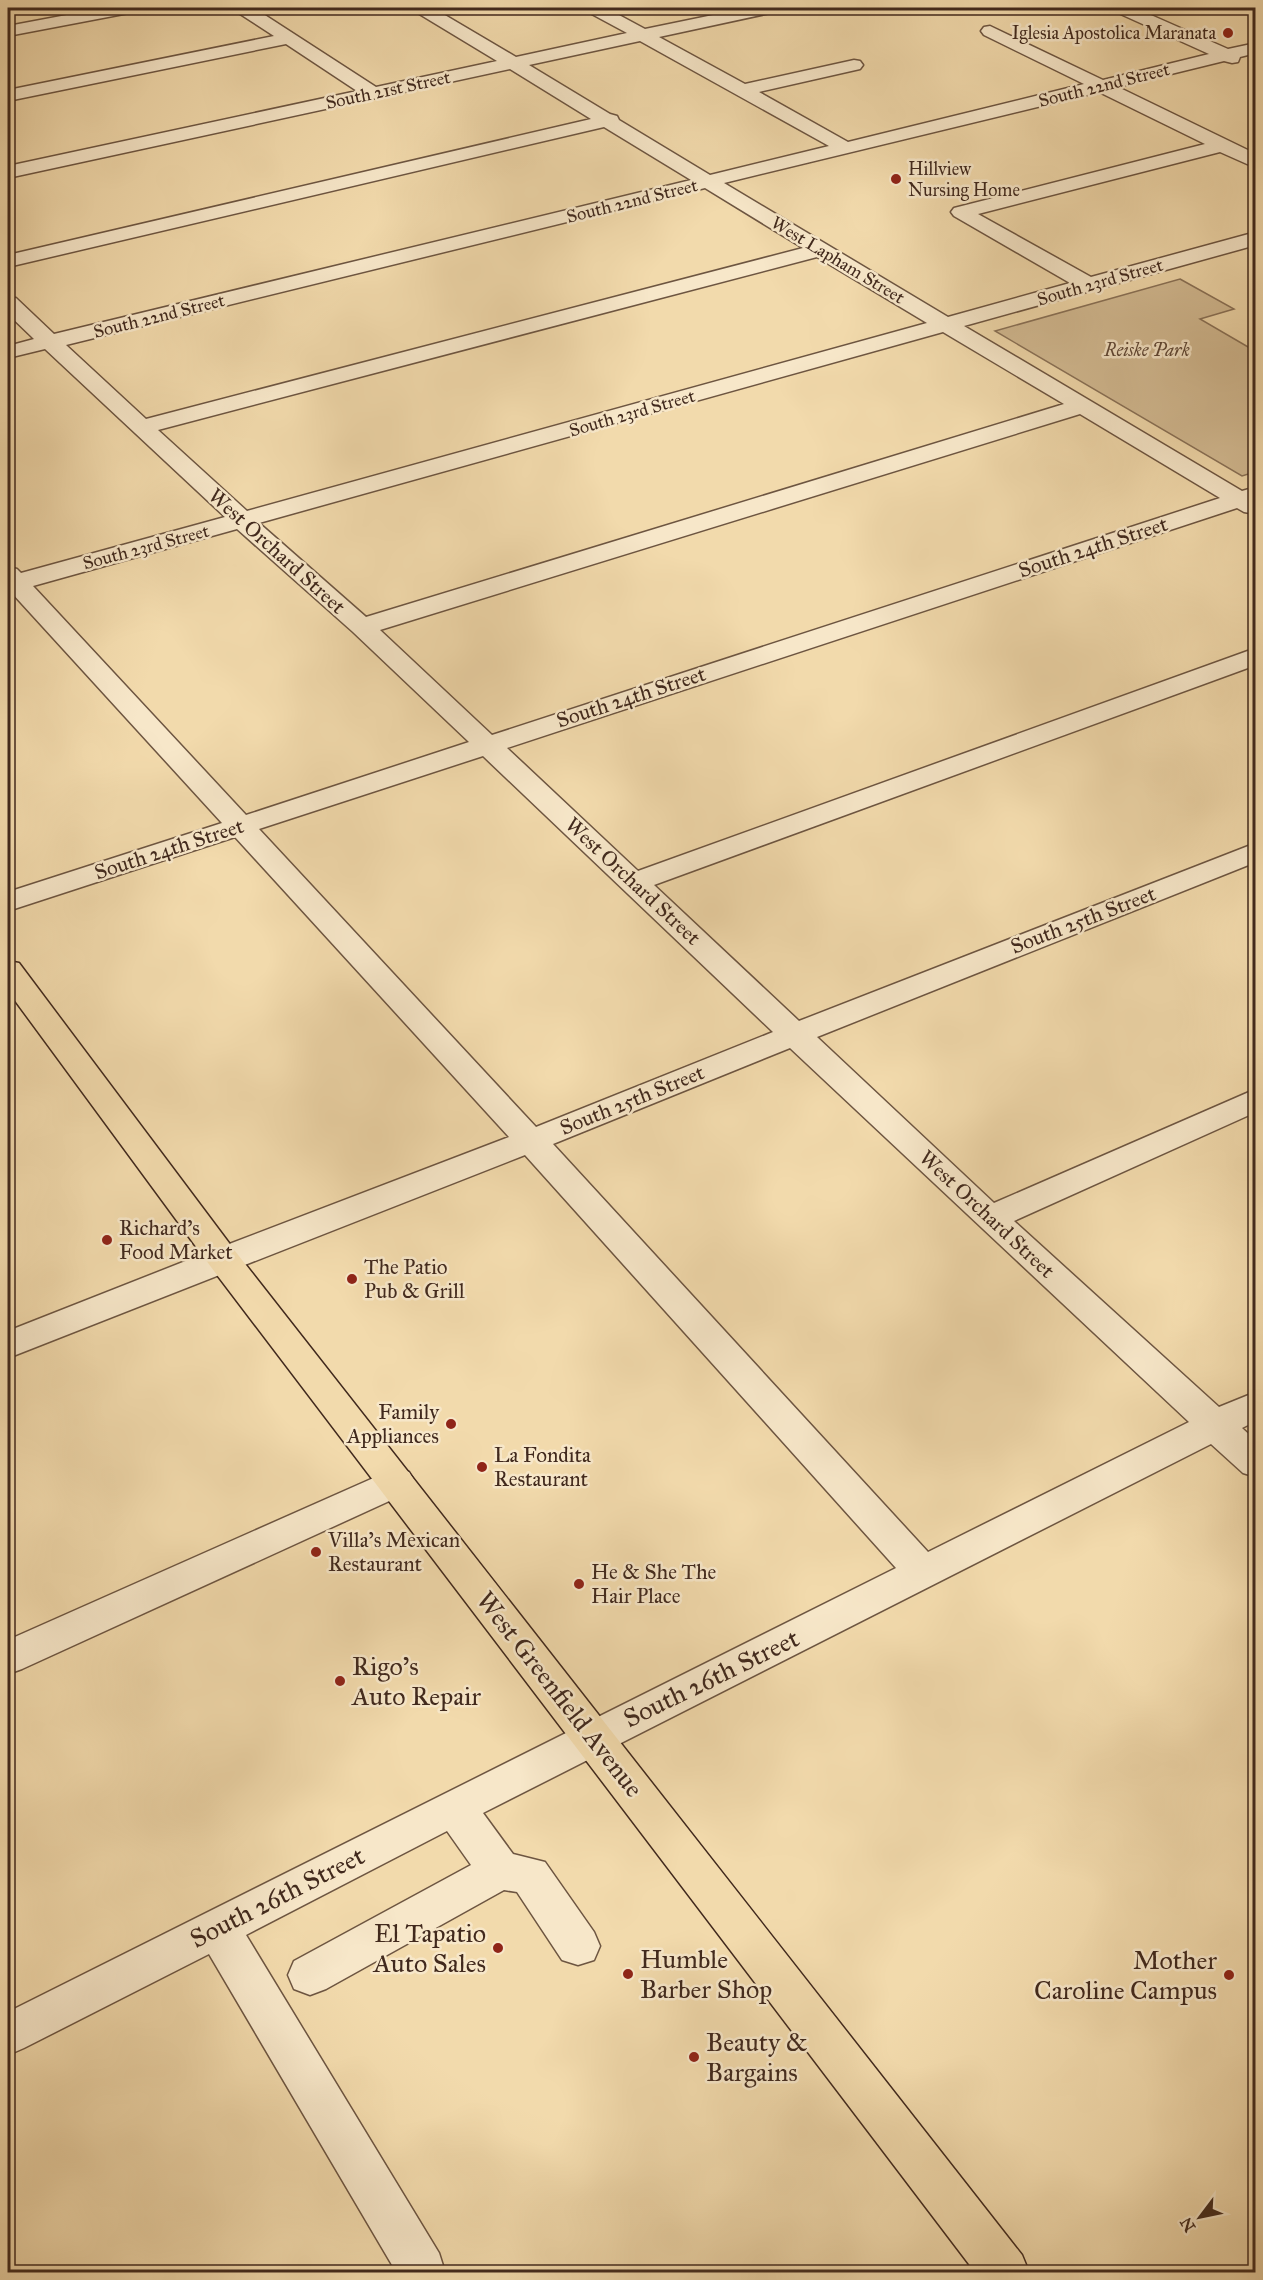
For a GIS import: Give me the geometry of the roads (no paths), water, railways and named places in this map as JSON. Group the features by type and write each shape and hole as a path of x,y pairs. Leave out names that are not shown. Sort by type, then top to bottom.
{"main road":[{"name":"West Greenfield Avenue","path":"8,970 223,1259 1005,2272"}],"street":[{"path":"37,8 79,17"},
{"path":"8,31 129,8"},
{"path":"243,8 372,93"},
{"name":"West Lapham Street","path":"422,8 1082,406 1250,501"},
{"path":"594,8 846,148"},
{"name":"South 21st Street","path":"8,172 769,8"},
{"path":"1122,8 1256,69"},
{"path":"990,31 1256,162"},
{"path":"8,96 290,38"},
{"name":"South 22nd Street","path":"8,352 1256,48"},
{"path":"743,90 854,65"},
{"path":"8,261 610,120"},
{"path":"1089,285 961,212 1221,146"},
{"name":"South 23rd Street","path":"10,581 243,521 1256,238"},
{"path":"142,427 820,250"},
{"name":"West Orchard Street","path":"8,303 488,744 990,1218 1256,1463"},
{"path":"362,627 1082,406"},
{"name":"South 24th Street","path":"8,902 488,744 1250,501"},
{"path":"10,581 240,825 923,1572"},
{"path":"634,882 1256,656"},
{"name":"South 25th Street","path":"8,1345 223,1259 531,1141 1256,852"},
{"path":"990,1218 1256,1099"},
{"name":"South 26th Street","path":"8,2034 454,1806 1256,1405"},
{"path":"8,1658 396,1482"},
{"path":"454,1806 500,1871"},
{"path":"310,1975 500,1871 530,1875 578,1946"},
{"path":"217,1927 422,2270 418,2272"}],"place":[{"name":"Iglesia Apostolica Maranata","path":"1228,33"},
{"name":"Hillview Nursing Home","path":"896,179"},
{"name":"Richard's Food Market","path":"107,1240"},
{"name":"The Patio Pub & Grill","path":"352,1279"},
{"name":"Family Appliances","path":"451,1424"},
{"name":"La Fondita Restaurant","path":"482,1467"},
{"name":"Villa’s Mexican Restaurant","path":"316,1552"},
{"name":"He & She The Hair Place","path":"579,1584"},
{"name":"Rigo's Auto Repair","path":"340,1681"},
{"name":"El Tapatio Auto Sales","path":"498,1948"},
{"name":"Humble Barber Shop","path":"628,1974"},
{"name":"Mother Caroline Campus","path":"1229,1975"},
{"name":"Beauty & Bargains","path":"694,2057"}],"park label":[{"name":"Reiske Park","path":"1147,350"}]}
